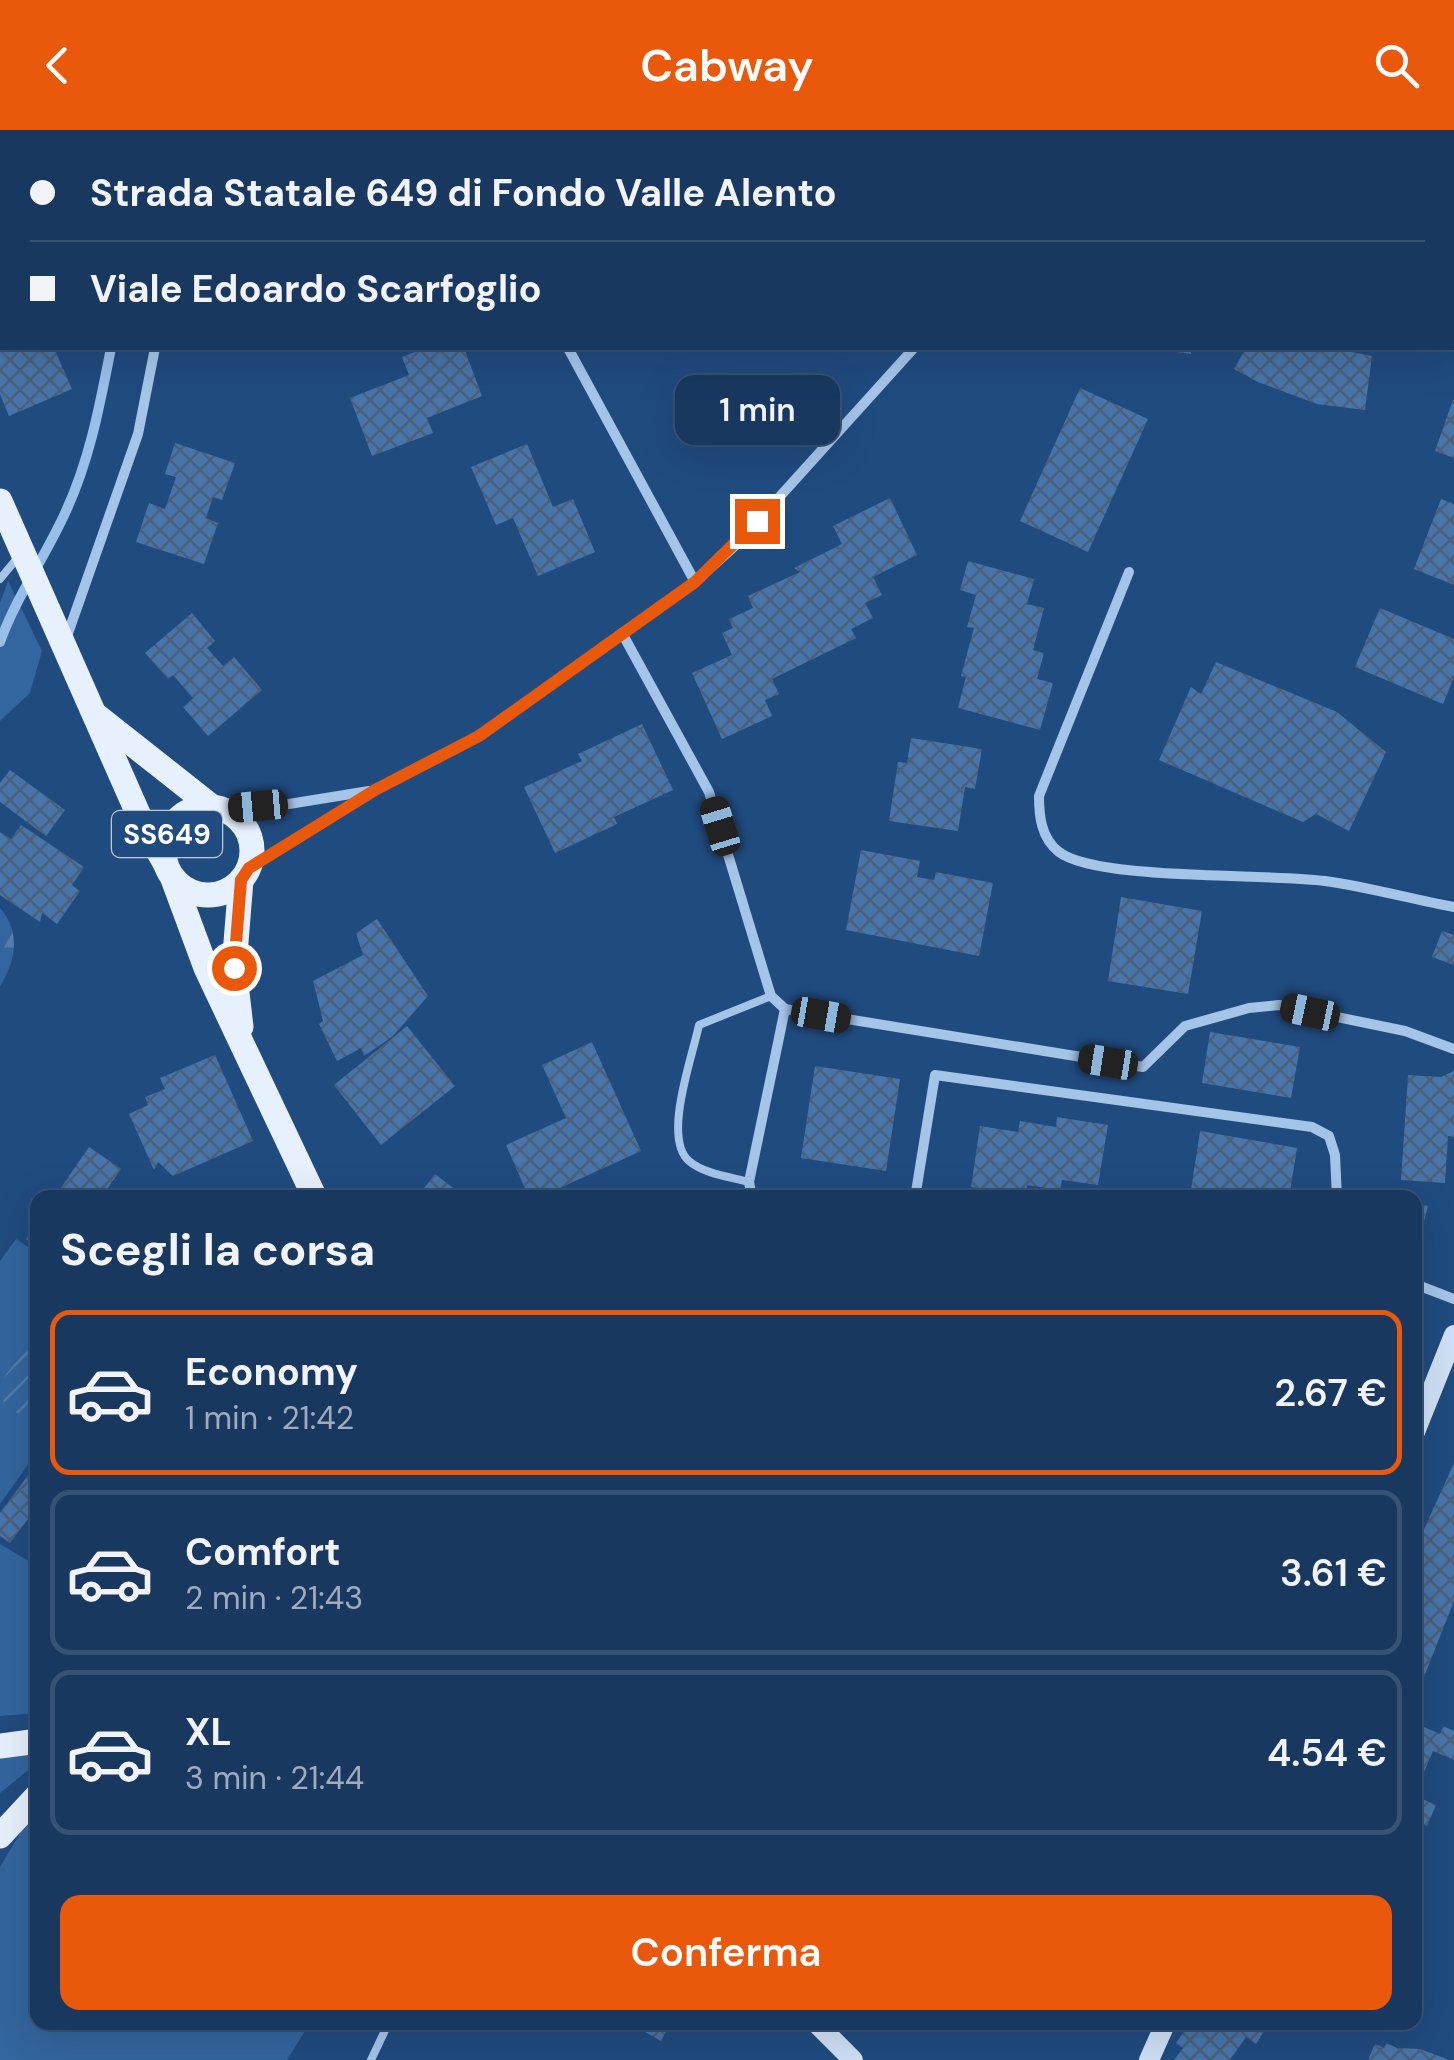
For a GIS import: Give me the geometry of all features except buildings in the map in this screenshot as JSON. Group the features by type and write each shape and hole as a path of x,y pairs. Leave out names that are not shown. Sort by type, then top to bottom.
{"main road":[{"name":"SS649","path":"0,502 140,818 170,872 206,968 311,1190"},
{"name":"SS649","path":"94,714 217,808 236,816 251,840 234,968 244,1052"},
{"name":"SS649","path":"217,808 196,808 172,823 166,836 170,872 199,894 214,895 245,874"},
{"path":"1422,1415 1454,1335"},
{"path":"0,1746 30,1742"},
{"path":"0,1836 30,1803"},
{"path":"823,2030 853,2060"},
{"path":"1149,2057 1162,2030"}],"street":[{"path":"64,645 138,434 156,350"},
{"path":"569,350 695,582"},
{"path":"245,874 375,790 479,736 695,582 736,544 912,350"},
{"path":"1129,572 1039,796 1040,820 1058,852 1083,863 1148,871 1324,881 1454,908"},
{"path":"622,632 709,792 771,996 785,1009 1143,1067 1185,1026 1249,1008 1278,1005 1405,1031 1454,1049"},
{"path":"217,808 289,804 375,790"},
{"path":"750,1190 785,1009"},
{"path":"916,1190 934,1074 1312,1127 1329,1136 1336,1155 1337,1190"},
{"path":"1422,1287 1454,1299"}],"lane":[{"path":"0,579 18,541"},
{"path":"749,1182 689,1161 680,1151 678,1114 699,1025 771,996"},
{"path":"371,2060 384,2030"}],"green space":[{"path":"8,581 42,651 30,693 0,721 0,603"},
{"path":"0,908 11,927 14,947 0,986"},
{"path":"16,1239 30,1248 30,1341 0,1383 0,1261"},
{"path":"30,1341 30,1423 0,1399 0,1383"},
{"path":"0,1399 30,1423 30,1462 0,1504"},
{"path":"0,1544 30,1562 30,1714 0,1716"},
{"path":"30,1748 30,1769 0,1793 0,1752"},
{"path":"30,1821 30,2030 306,2030 287,2060 0,2060 0,1867"}],"waterway":[{"path":"0,642 58,528 82,471 111,350"}],"route":[{"path":"234,968 241,880 249,868 375,790 479,736 695,582 757,521"}]}
